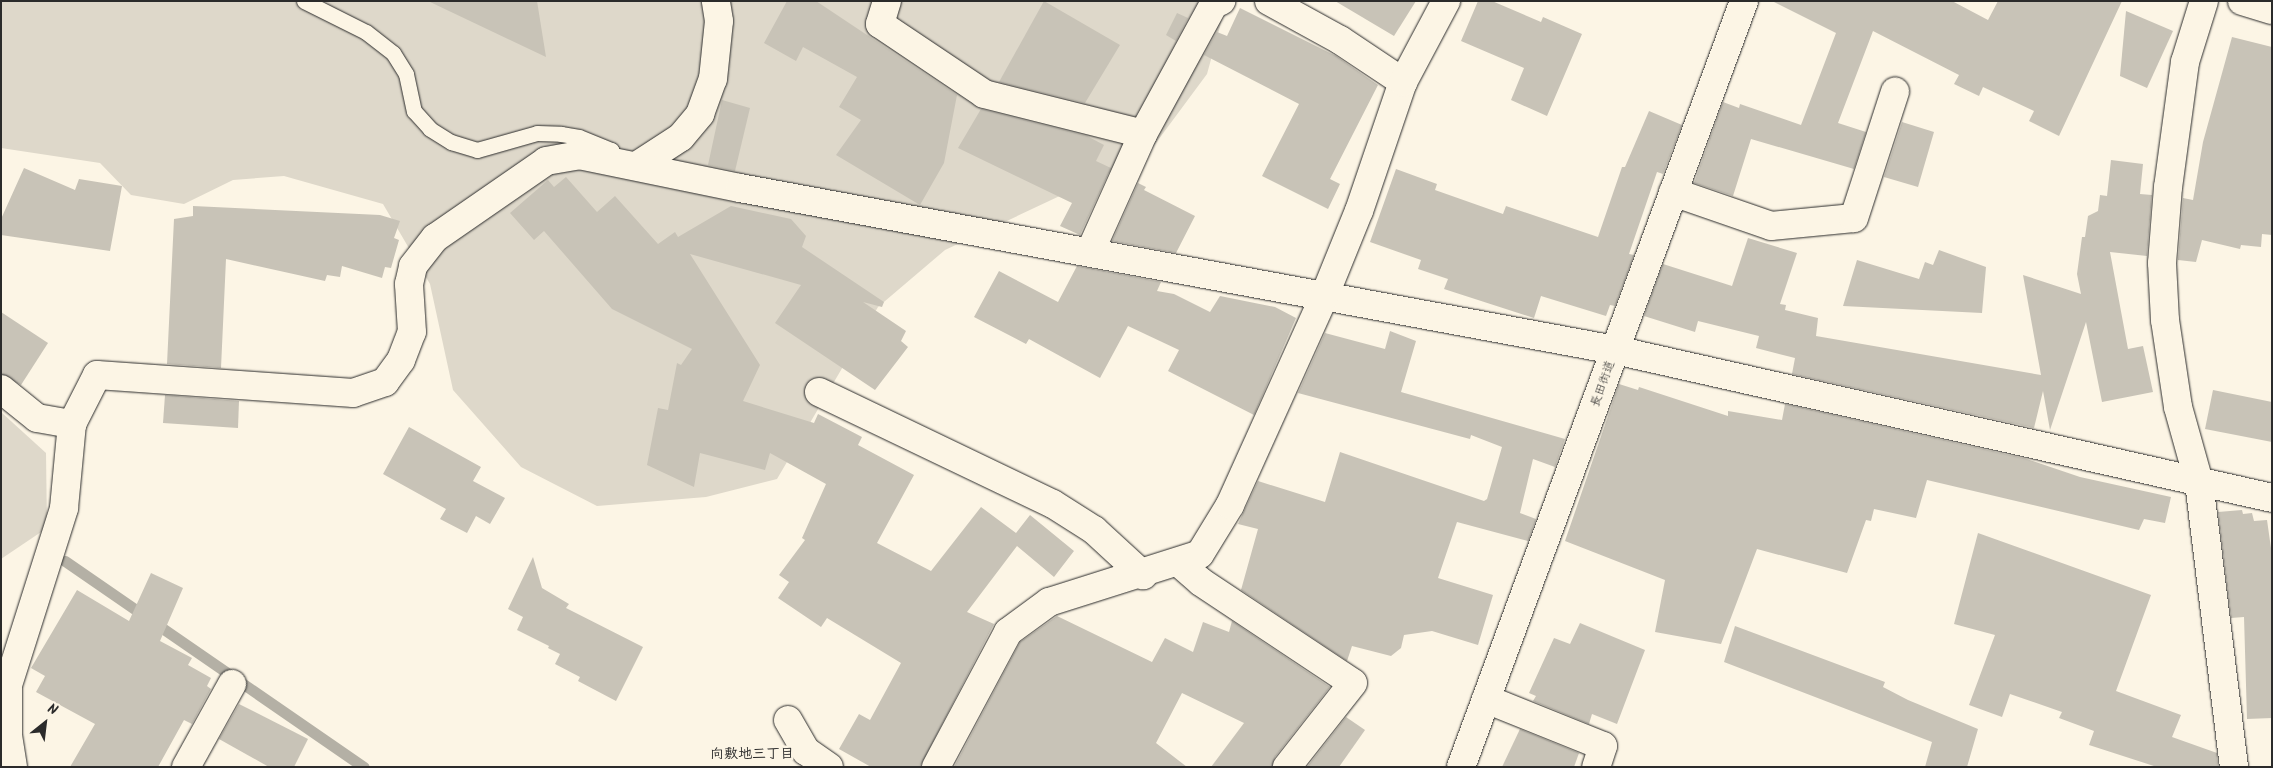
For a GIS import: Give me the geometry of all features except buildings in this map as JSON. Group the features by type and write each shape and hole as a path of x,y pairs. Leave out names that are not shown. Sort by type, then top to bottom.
{"street":[{"path":"628,163 681,137 700,114 713,79 719,21 716,1"},
{"path":"887,1 880,24 984,94 1144,134"},
{"path":"1090,252 1144,134 1214,4 1221,1"},
{"path":"1269,1 1340,40 1403,82"},
{"path":"936,767 1008,632 1049,602 1143,575 1200,554 1230,505 1324,297 1359,210 1403,82 1446,1"},
{"name":"長田街道","path":"1461,767 1744,1"},
{"path":"2204,1 2185,62 2168,187 2162,263 2165,320 2178,406 2199,482 2234,767"},
{"path":"2242,1 2272,10"},
{"path":"1673,192 1771,226 1854,218 1895,92"},
{"path":"13,767 8,735 8,685 64,508 72,424 97,375 352,393 384,382 401,360 412,332 408,284 413,266 435,238 546,161 580,155 628,163 740,188 1615,350 2272,498"},
{"path":"1,389 37,418 72,424"},
{"path":"819,392 1053,504 1094,530 1143,575"},
{"path":"1178,562 1201,582 1352,683 1287,767"},
{"path":"186,767 232,684"},
{"path":"1486,699 1603,746 1596,767"},
{"path":"788,720 806,751 829,767"}],"lane":[{"path":"304,1 366,32 393,53 406,74 414,111 430,129 451,142 477,150 537,134 560,134 611,150 628,163"}],"shaded area":[{"path":"1,1 1227,1 1207,74 1147,155 945,250 878,307 777,479 706,497 597,506 521,467 453,390 430,284 383,204 284,176 233,180 184,204 131,195 100,163 1,148"},
{"path":"1,412 46,453 47,528 1,559"}],"waterway":[{"path":"65,561 364,767"}],"district":[{"name":"向敷地三丁目","path":"752,754"}]}
